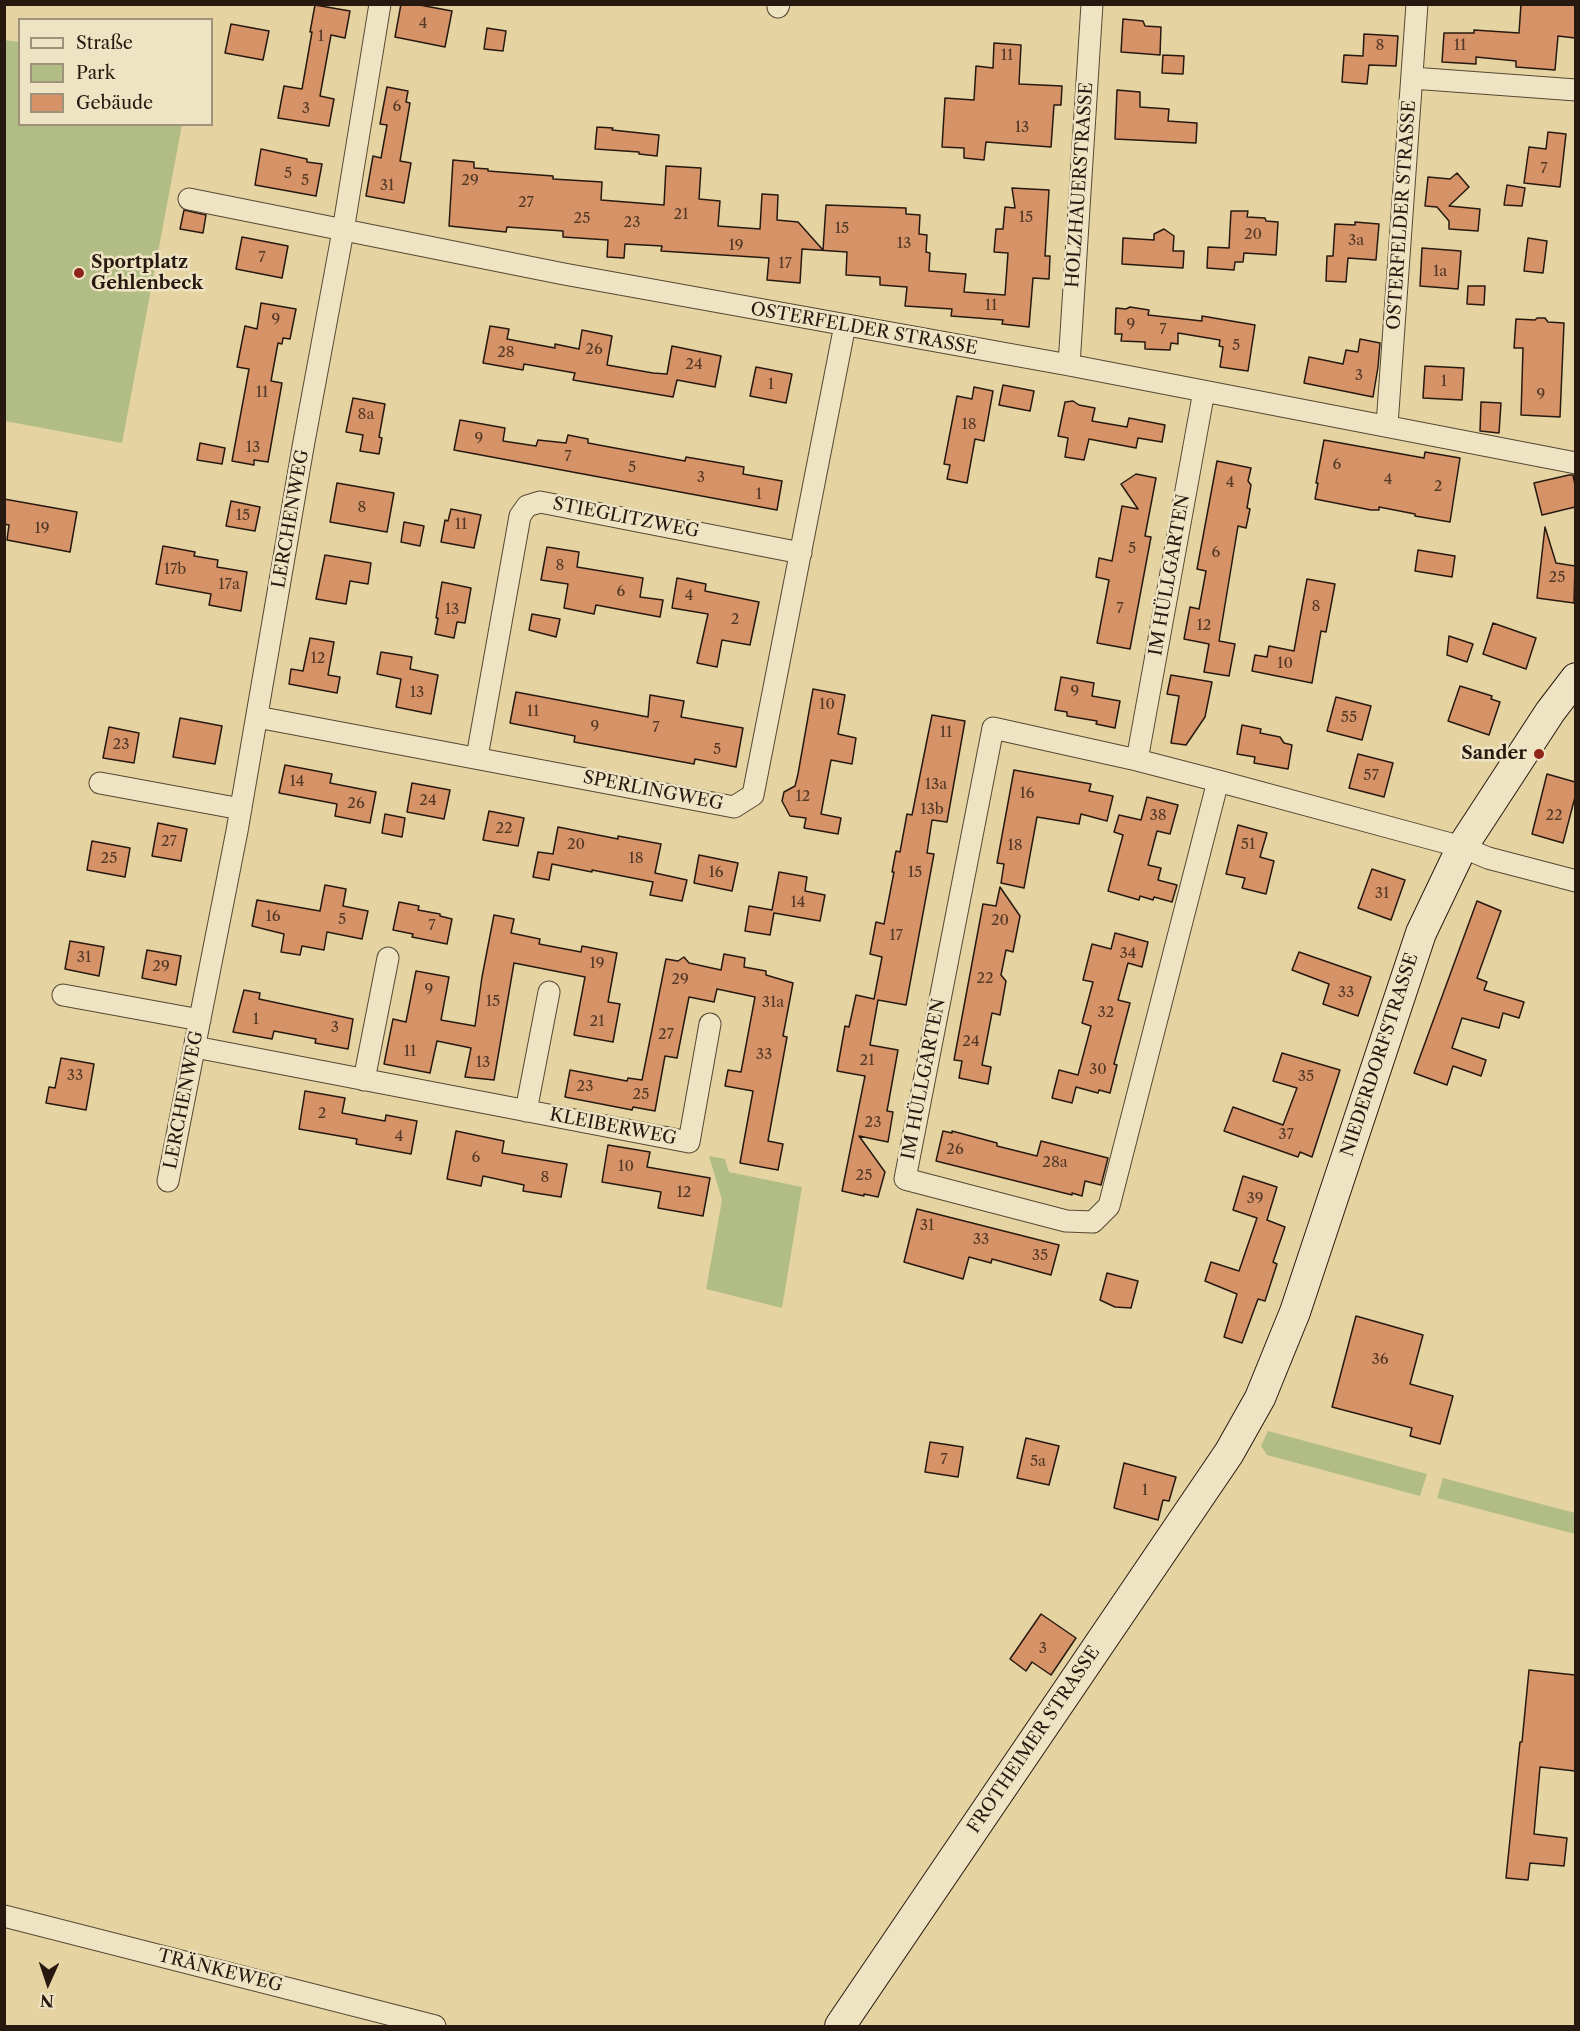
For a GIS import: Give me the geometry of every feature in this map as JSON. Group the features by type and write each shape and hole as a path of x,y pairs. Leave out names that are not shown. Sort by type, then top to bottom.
{"main road":[{"name":"NIEDERDORFSTRASSE","path":"1229,1454 1260,1398 1295,1312 1421,933 1462,848 1550,712 1575,678"},
{"name":"FROTHEIMER STRASSE","path":"840,2026 1229,1454"}],"street":[{"name":"LERCHENWEG","path":"168,1181 241,809 343,231 380,4"},
{"name":"HOLZHAUERSTRASSE","path":"1068,365 1092,4"},
{"name":"OSTERFELDER STRASSE","path":"1387,425 1417,4"},
{"path":"1412,78 1575,90"},
{"path":"189,200 343,231"},
{"name":"OSTERFELDER STRASSE","path":"343,231 845,326 1575,459"},
{"name":"SPERLINGWEG","path":"257,717 734,807 753,795 845,326"},
{"name":"IM HÜLLGARTEN","path":"1137,760 1204,391"},
{"name":"STIEGLITZWEG","path":"477,757 520,516 527,506 540,501 801,553"},
{"name":"IM HÜLLGARTEN","path":"1218,781 1110,1206 1093,1222 1065,1221 905,1179 993,728 1137,760 1218,781 1462,848 1488,858 1575,882"},
{"path":"100,783 241,809"},
{"path":"364,1080 388,958"},
{"name":"KLEIBERWEG","path":"526,1111 549,992"},
{"name":"LERCHENWEG","path":"63,995 200,1020"},
{"name":"KLEIBERWEG","path":"195,1047 689,1142 710,1024"},
{"name":"TRÄNKEWEG","path":"4,1916 435,2026"}],"green space":[{"name":"Sportplatz Gehlenbeck","path":"4,40 18,42 18,126 182,126 122,443 5,421"},
{"path":"709,1156 725,1159 729,1172 802,1187 782,1308 706,1289 722,1200"},
{"path":"1268,1431 1427,1474 1420,1496 1267,1455 1261,1446"},
{"path":"1443,1478 1575,1513 1575,1534 1437,1498"}],"building":[{"path":"401,4 452,11 445,47 395,37"},
{"path":"1521,4 1575,4 1575,38 1558,36 1555,70 1516,67 1516,61 1476,57 1476,64 1442,62 1444,33 1474,33 1474,30 1519,33"},
{"path":"315,5 350,11 345,38 331,35 320,96 334,99 329,126 278,118 284,86 302,89"},
{"path":"1123,19 1143,21 1145,26 1161,27 1160,55 1121,52"},
{"path":"231,24 269,31 263,60 225,53"},
{"path":"487,28 506,31 503,51 484,49"},
{"path":"1364,34 1398,36 1396,66 1369,65 1367,84 1342,82 1344,55 1363,56"},
{"path":"994,43 1021,45 1019,84 1062,86 1061,105 1054,105 1051,147 986,142 984,160 964,158 964,148 942,147 945,98 974,100 976,66 993,68"},
{"path":"1163,55 1184,56 1183,74 1162,73"},
{"path":"387,87 408,91 406,102 410,103 400,161 411,163 404,203 366,196 373,156 381,158 387,125 380,124"},
{"path":"1117,90 1140,92 1140,107 1169,109 1168,121 1197,123 1196,143 1115,139"},
{"path":"597,127 659,135 657,156 639,154 639,152 595,149"},
{"path":"1548,132 1566,134 1560,187 1524,183 1529,147 1546,149"},
{"path":"261,149 322,164 316,196 255,185"},
{"path":"453,160 474,162 474,168 488,169 488,171 602,182 601,200 664,205 666,166 701,168 699,199 720,201 718,226 760,229 762,194 778,195 777,220 798,222 823,250 826,205 906,208 906,214 920,215 919,234 927,235 926,252 930,253 929,271 966,274 964,292 1005,295 1008,253 994,252 996,229 1003,229 1005,207 1015,208 1012,188 1049,190 1045,256 1050,256 1049,279 1033,278 1029,327 1002,324 1003,320 951,316 952,309 905,306 907,287 880,285 880,277 846,275 847,252 802,249 800,283 767,280 769,258 661,251 662,246 625,244 624,258 607,257 608,240 563,237 563,231 507,227 506,232 449,226"},
{"path":"1457,173 1469,187 1449,206 1480,209 1478,231 1449,229 1449,221 1437,207 1425,206 1428,177 1450,179"},
{"path":"1507,185 1525,188 1522,206 1504,205"},
{"path":"184,210 206,215 203,233 180,229"},
{"path":"1231,211 1248,211 1247,217 1265,218 1266,221 1278,222 1276,255 1244,253 1243,262 1235,262 1234,270 1207,268 1208,247 1229,248"},
{"path":"1355,222 1379,224 1376,260 1348,258 1346,282 1326,281 1327,256 1333,256 1335,224 1355,225"},
{"path":"1164,229 1174,236 1173,251 1184,251 1183,268 1122,264 1123,238 1154,240 1154,234"},
{"path":"242,237 288,246 282,278 236,269"},
{"path":"1528,238 1547,241 1543,273 1524,271"},
{"path":"1422,248 1461,251 1458,289 1420,286"},
{"path":"1468,286 1485,286 1484,305 1467,304"},
{"path":"261,303 296,309 290,339 283,338 282,344 278,343 271,381 282,383 268,462 254,460 254,465 232,461 249,369 237,367 245,326 257,329"},
{"path":"1130,307 1149,310 1148,315 1202,321 1202,316 1255,325 1248,371 1220,367 1223,347 1219,346 1220,340 1178,333 1178,344 1171,343 1170,350 1145,349 1145,342 1121,341 1122,334 1115,334 1116,308"},
{"path":"1545,318 1548,322 1564,323 1560,417 1521,415 1523,348 1514,348 1516,319 1535,320"},
{"path":"490,326 509,329 507,339 555,348 555,344 579,349 582,330 612,336 607,365 653,373 667,374 672,346 721,356 715,387 677,380 673,397 573,380 575,373 524,364 523,370 483,363"},
{"path":"1360,339 1380,343 1373,397 1304,383 1309,357 1343,364 1346,350 1358,352"},
{"path":"1425,366 1464,368 1462,400 1423,398"},
{"path":"756,367 792,374 786,403 750,396"},
{"path":"1003,385 1034,391 1030,411 999,405"},
{"path":"974,387 993,391 984,441 975,439 967,483 947,479 950,465 944,464 957,396 972,399"},
{"path":"353,398 385,404 379,437 382,438 379,454 360,451 363,435 346,432"},
{"path":"1073,401 1079,405 1095,408 1092,421 1127,427 1129,418 1165,425 1162,442 1138,438 1136,448 1089,439 1084,460 1065,457 1068,438 1058,436 1065,402"},
{"path":"1481,402 1501,403 1499,433 1480,431"},
{"path":"460,420 505,428 503,441 536,446 538,440 566,443 568,435 588,439 588,443 685,461 686,457 744,467 743,474 782,481 777,510 454,450"},
{"path":"1324,440 1424,458 1425,452 1460,458 1450,522 1379,507 1379,510 1371,510 1315,499"},
{"path":"200,443 225,448 222,464 197,460"},
{"path":"1217,461 1251,468 1247,508 1250,509 1246,528 1238,526 1219,641 1235,644 1229,676 1204,672 1209,644 1184,639 1190,607 1199,609 1206,571 1197,569"},
{"path":"1136,474 1156,478 1145,536 1151,537 1130,649 1097,643 1109,580 1096,577 1099,558 1112,561 1122,506 1138,509 1121,484"},
{"path":"1573,475 1575,485 1575,507 1542,515 1534,483"},
{"path":"337,483 394,493 387,532 330,522"},
{"path":"4,499 77,512 70,552 7,540 9,525 4,524"},
{"path":"231,501 260,507 255,531 226,526"},
{"path":"451,509 481,515 474,548 441,542 445,520 448,521"},
{"path":"404,522 424,526 420,546 401,542"},
{"path":"1545,527 1556,563 1575,566 1574,603 1537,598"},
{"path":"163,546 195,552 194,556 218,560 217,567 247,572 241,611 209,605 211,594 156,584"},
{"path":"547,547 579,552 577,567 643,578 640,597 663,600 660,617 596,605 594,614 564,608 568,584 541,580"},
{"path":"1418,550 1455,556 1452,577 1415,571"},
{"path":"325,555 371,563 368,584 350,581 346,604 316,599"},
{"path":"677,578 706,584 705,591 759,602 750,645 722,640 717,667 697,663 708,614 672,608"},
{"path":"1307,579 1335,584 1326,632 1321,631 1312,683 1252,671 1255,655 1267,657 1269,646 1294,651"},
{"path":"442,582 471,588 465,623 457,622 454,638 435,634"},
{"path":"532,614 560,619 556,637 529,630"},
{"path":"1493,623 1536,638 1526,669 1483,654"},
{"path":"1449,636 1473,644 1467,662 1447,655"},
{"path":"310,638 334,642 328,675 340,677 337,693 289,684 291,669 303,671"},
{"path":"381,652 412,657 410,669 438,675 431,714 396,707 401,679 377,674"},
{"path":"1171,675 1212,682 1205,717 1186,745 1171,743 1179,696 1167,694"},
{"path":"1061,677 1094,683 1092,696 1120,701 1115,728 1096,724 1097,721 1067,716 1067,712 1055,710"},
{"path":"1460,686 1492,696 1491,699 1500,702 1489,735 1448,721"},
{"path":"813,689 845,695 838,734 856,738 852,764 831,760 821,814 841,818 838,834 804,828 806,818 790,816 782,801 784,792 795,786"},
{"path":"516,692 648,717 650,695 684,701 681,717 743,728 736,767 695,759 694,764 574,742 575,736 510,723"},
{"path":"1336,697 1371,706 1362,740 1327,731"},
{"path":"932,715 965,721 947,822 932,820 927,853 934,854 906,1005 878,1000 870,1045 898,1050 887,1111 893,1112 888,1142 859,1136 885,1172 878,1197 864,1194 864,1196 842,1191 865,1076 837,1071 845,1026 849,1027 856,995 874,999 882,957 870,954 876,922 884,924 896,851 900,852 907,814 912,815"},
{"path":"180,718 222,726 215,764 173,757"},
{"path":"1242,725 1261,729 1260,733 1280,737 1284,743 1292,745 1288,769 1254,763 1255,757 1237,754"},
{"path":"109,727 139,733 134,763 103,758"},
{"path":"1358,754 1393,763 1384,797 1349,788"},
{"path":"285,765 332,774 330,783 376,792 370,823 335,816 337,804 279,793"},
{"path":"1014,770 1091,784 1089,791 1113,796 1107,821 1081,814 1079,824 1037,817 1024,888 1001,883 1004,864 997,863"},
{"path":"1547,774 1575,782 1575,797 1563,843 1532,834"},
{"path":"412,783 450,790 444,819 407,812"},
{"path":"1147,797 1178,805 1170,834 1157,831 1148,865 1161,868 1158,880 1177,885 1172,902 1140,896 1139,900 1108,891 1123,835 1114,832 1119,815 1141,820"},
{"path":"489,811 524,818 518,846 483,840"},
{"path":"385,814 405,818 402,837 382,833"},
{"path":"158,823 187,829 181,861 152,856"},
{"path":"1238,825 1267,833 1260,857 1274,861 1266,894 1242,888 1245,878 1226,874"},
{"path":"558,827 618,839 618,836 661,844 655,873 687,880 682,901 650,895 653,882 592,870 592,872 552,864 549,880 533,877 538,852 553,854"},
{"path":"92,841 130,848 125,877 87,870"},
{"path":"699,855 738,863 732,891 694,883"},
{"path":"1372,869 1405,880 1391,920 1358,908"},
{"path":"779,872 807,877 805,891 825,895 820,921 774,913 770,935 745,931 749,906 772,910"},
{"path":"325,885 346,889 343,906 368,911 362,939 327,932 324,950 302,946 300,955 281,952 284,934 252,926 257,900 320,911"},
{"path":"1000,887 1020,916 1013,952 1006,950 1001,975 1006,981 1000,1015 992,1013 982,1065 991,1067 988,1084 959,1078 962,1061 954,1060 983,904 996,906"},
{"path":"1477,901 1501,911 1477,978 1487,982 1484,990 1524,1002 1519,1018 1503,1013 1499,1028 1462,1018 1452,1048 1486,1060 1481,1076 1453,1066 1447,1085 1414,1073"},
{"path":"399,902 419,906 418,910 452,919 447,944 412,937 413,934 393,930"},
{"path":"494,915 514,919 511,933 540,939 539,944 581,952 582,946 617,953 608,1002 620,1004 613,1042 574,1035 585,977 514,963 494,1080 465,1077 471,1048 437,1041 430,1073 384,1064 393,1019 406,1022 416,971 449,977 441,1020 475,1026"},
{"path":"1115,933 1148,942 1142,967 1128,963 1118,1000 1130,1003 1114,1064 1117,1065 1110,1093 1099,1090 1098,1093 1076,1087 1072,1103 1052,1098 1059,1070 1078,1075 1091,1026 1082,1023 1093,982 1083,980 1092,944 1111,949"},
{"path":"70,941 104,947 99,976 65,969"},
{"path":"147,950 181,956 176,985 142,978"},
{"path":"1299,952 1371,977 1358,1016 1323,1004 1329,984 1292,970"},
{"path":"724,954 745,958 744,967 766,971 766,975 793,983 783,1036 787,1037 768,1141 783,1144 778,1170 740,1163 753,1091 725,1086 728,1070 741,1072 755,997 717,989 714,1002 689,997 677,1058 665,1056 655,1111 633,1107 632,1110 565,1097 570,1070 627,1081 628,1078 642,1080 666,959 678,961 684,957 689,963 721,970"},
{"path":"244,990 260,993 259,999 353,1019 348,1049 315,1043 316,1039 274,1031 272,1039 233,1032"},
{"path":"1282,1053 1340,1070 1312,1157 1300,1152 1298,1157 1224,1131 1233,1107 1283,1125 1297,1088 1273,1081"},
{"path":"61,1058 94,1064 86,1110 46,1103 49,1087 55,1088"},
{"path":"305,1091 345,1098 342,1113 385,1121 386,1115 417,1121 411,1154 356,1144 357,1139 299,1129"},
{"path":"456,1131 504,1141 502,1153 567,1164 561,1197 523,1191 524,1185 483,1176 481,1186 447,1179"},
{"path":"943,1131 952,1133 952,1131 1037,1156 1041,1141 1108,1158 1101,1185 1085,1181 1082,1196 1072,1193 1072,1195 936,1161"},
{"path":"608,1145 650,1152 647,1167 710,1178 703,1216 658,1208 661,1192 602,1182"},
{"path":"1243,1176 1277,1187 1267,1220 1285,1227 1273,1262 1277,1264 1265,1301 1258,1299 1242,1343 1224,1337 1237,1294 1205,1281 1211,1262 1239,1271 1257,1218 1233,1210"},
{"path":"917,1209 1059,1245 1051,1275 992,1259 991,1263 969,1257 963,1279 904,1262"},
{"path":"1107,1273 1138,1281 1131,1308 1115,1307 1100,1300"},
{"path":"1356,1316 1423,1335 1410,1384 1453,1396 1440,1444 1410,1436 1412,1428 1332,1407"},
{"path":"1026,1438 1059,1446 1049,1485 1017,1478"},
{"path":"930,1442 963,1447 958,1477 925,1472"},
{"path":"1124,1463 1176,1477 1169,1501 1163,1500 1158,1520 1114,1508"},
{"path":"1041,1614 1076,1638 1051,1675 1032,1662 1026,1671 1010,1659"},
{"path":"1529,1670 1575,1675 1575,1771 1540,1767 1534,1834 1567,1838 1564,1866 1530,1863 1528,1880 1506,1878"}],"place":[{"name":"Sportplatz Gehlenbeck","path":"79,273"},
{"name":"Sander","path":"1539,754"}]}
